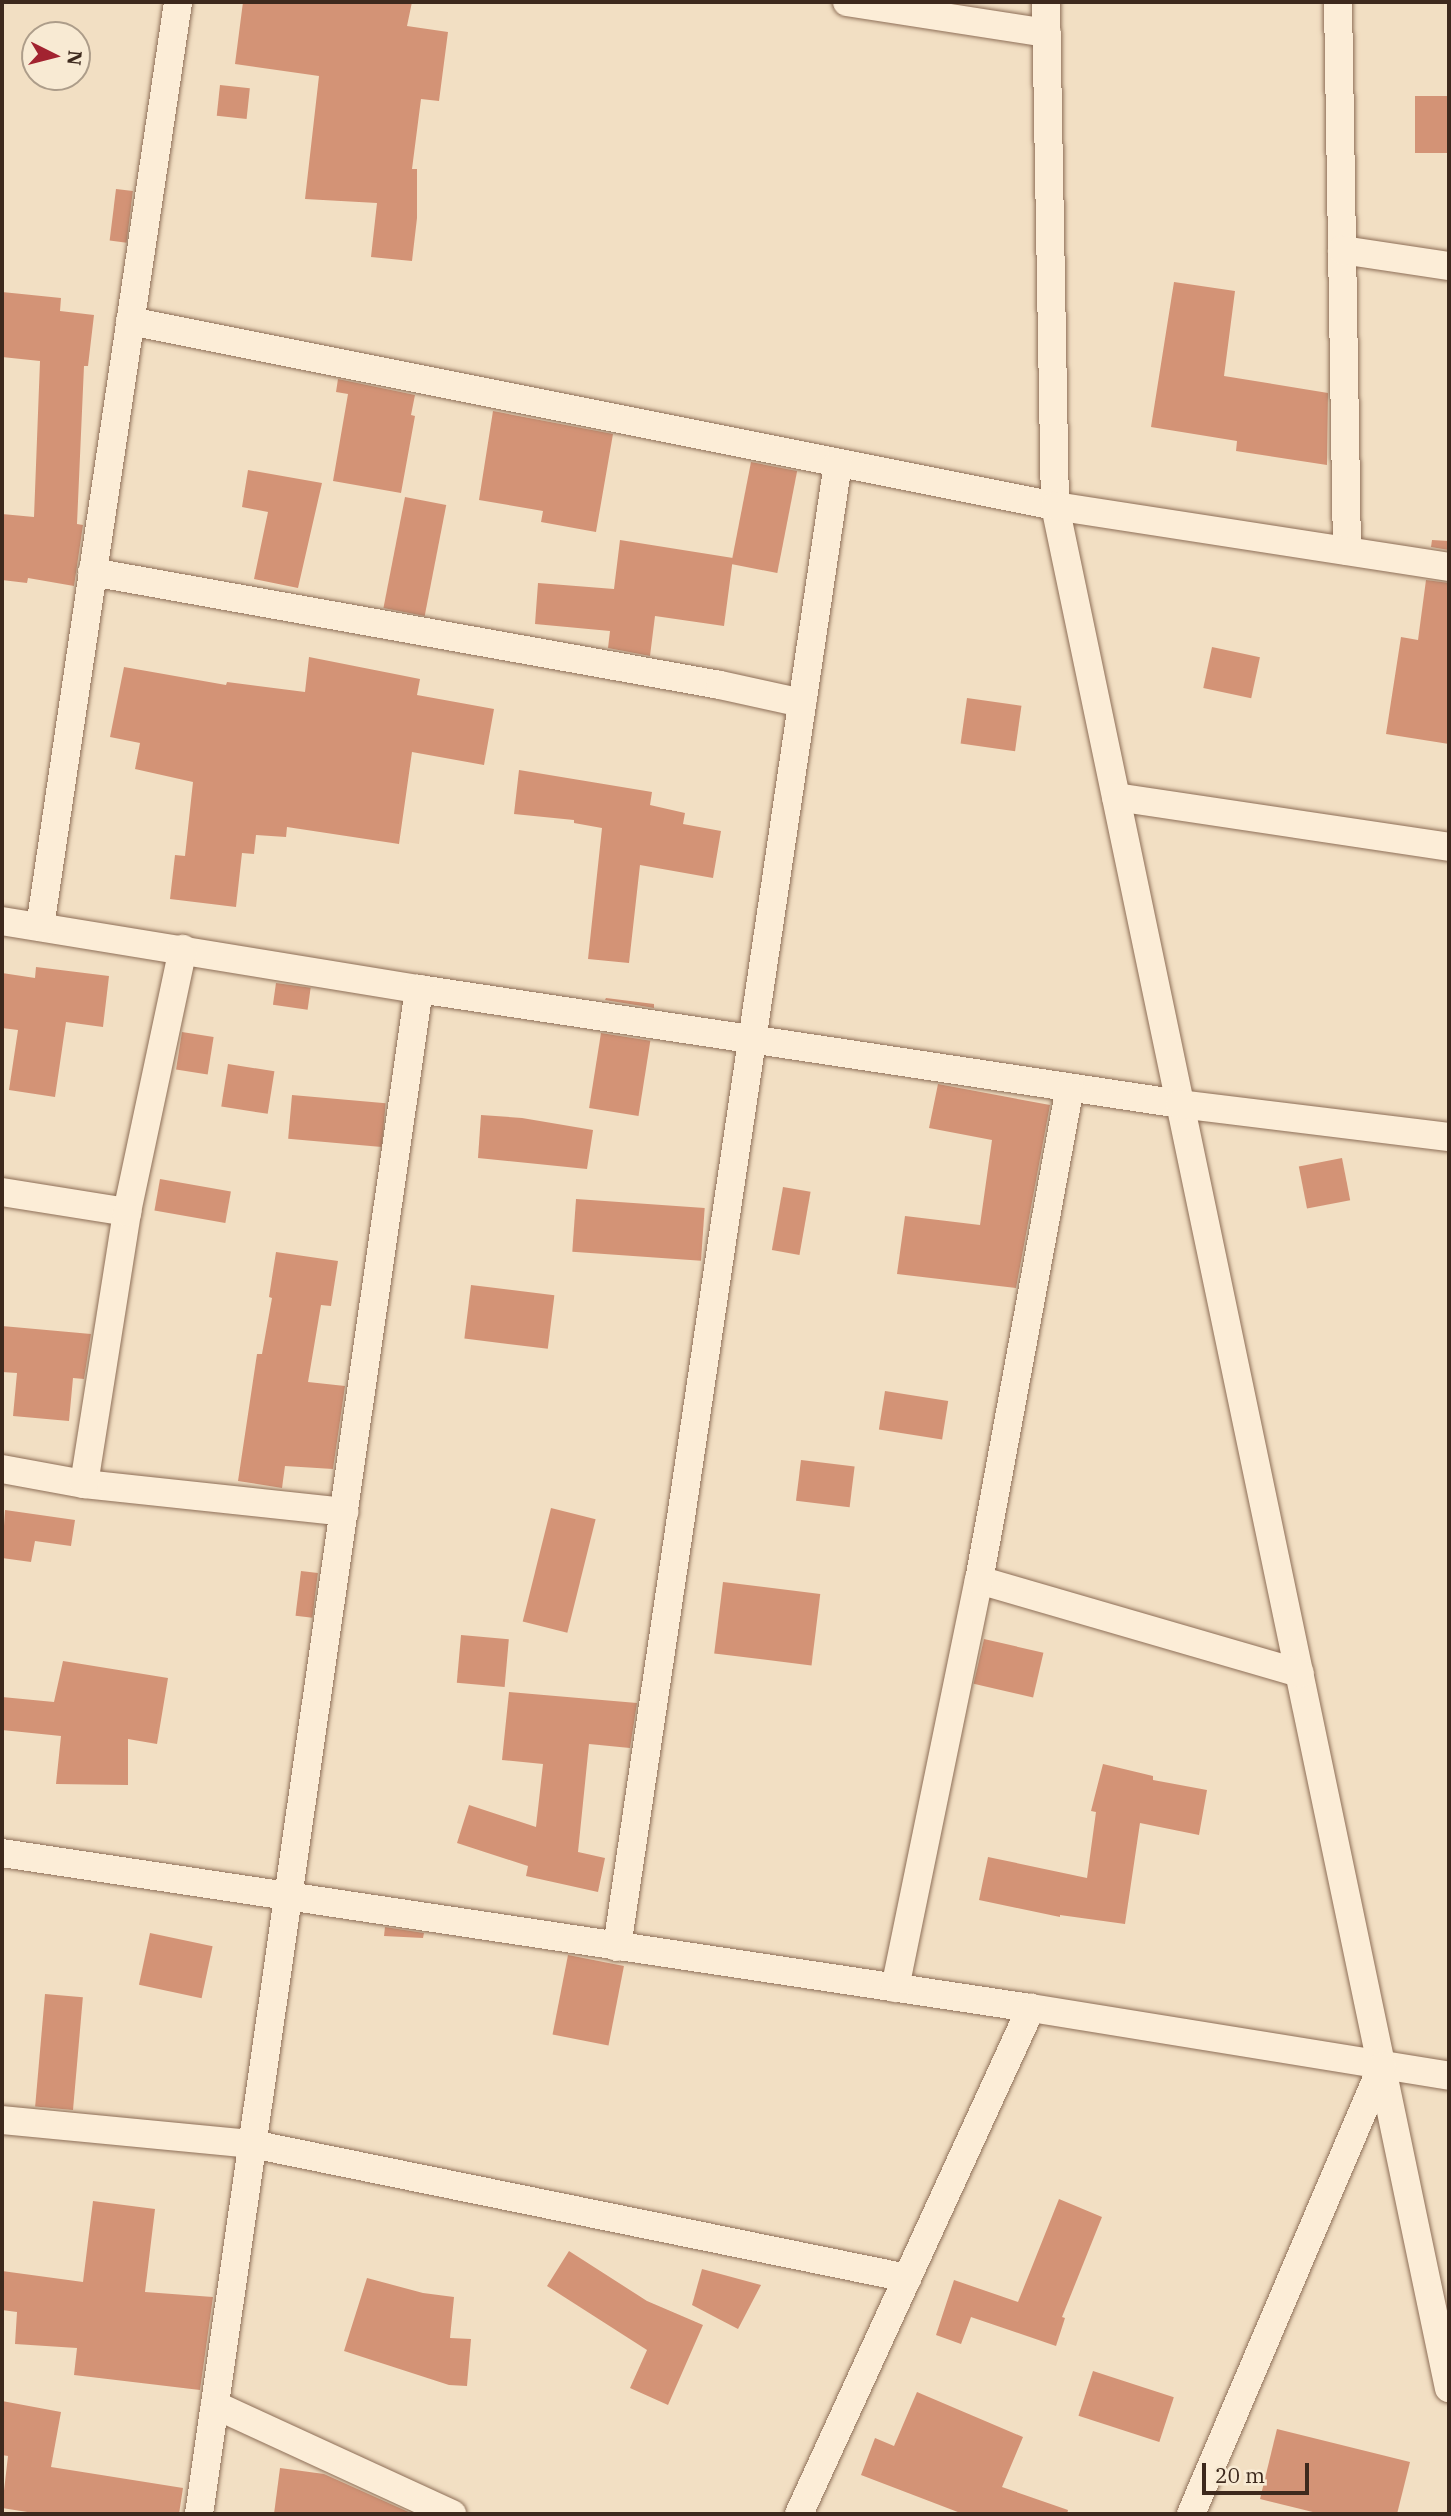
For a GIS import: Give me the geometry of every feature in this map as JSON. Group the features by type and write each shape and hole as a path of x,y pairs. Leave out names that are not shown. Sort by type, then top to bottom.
{"street":[{"path":"40,927 178,2"},
{"path":"847,2 1047,33"},
{"path":"1046,2 1055,506 1449,2388"},
{"path":"1338,2 1347,551"},
{"path":"1342,250 1449,265"},
{"path":"130,321 1055,506 1449,567"},
{"path":"617,1947 838,463"},
{"path":"92,572 720,685 802,703"},
{"path":"1116,797 1449,847"},
{"path":"2,921 419,989 1180,1104 1449,1137"},
{"path":"84,1484 127,1212 183,949"},
{"path":"199,2514 419,989"},
{"path":"895,1988 979,1580 1070,1087"},
{"path":"2,1192 127,1212"},
{"path":"2,1469 84,1484 344,1512"},
{"path":"979,1580 1300,1673"},
{"path":"2,1853 1031,2008 1449,2076"},
{"path":"799,2514 1031,2008"},
{"path":"1191,2514 1382,2067"},
{"path":"2,2120 252,2144 907,2278"},
{"path":"215,2405 452,2514"}],"building":[{"path":"243,2 412,2 407,26 448,32 439,101 421,99 412,169 417,169 417,218 412,261 371,257 377,203 305,199 319,76 235,64"},
{"path":"220,85 250,88 247,119 217,116"},
{"path":"1415,96 1449,96 1449,153 1415,153"},
{"path":"116,189 133,191 127,243 110,241"},
{"path":"1174,282 1235,291 1224,376 1328,393 1327,465 1236,451 1237,441 1151,427"},
{"path":"2,292 61,298 60,311 94,315 88,366 84,366 77,524 83,525 74,586 28,578 27,583 2,580 2,514 34,517 40,361 2,357"},
{"path":"338,379 415,395 411,415 415,416 401,493 333,481 348,394 336,392"},
{"path":"493,411 613,434 596,532 541,522 543,511 479,500"},
{"path":"751,462 797,471 777,573 731,564"},
{"path":"248,470 322,483 298,588 254,579 268,512 242,507"},
{"path":"405,497 446,505 425,616 383,608"},
{"path":"620,540 733,558 724,626 655,616 650,656 608,648 610,631 535,624 538,583 614,589"},
{"path":"1432,540 1449,541 1449,550 1431,547"},
{"path":"1426,580 1449,583 1449,744 1386,734 1401,637 1418,640"},
{"path":"1212,647 1260,657 1251,698 1203,688"},
{"path":"309,657 420,679 417,695 494,709 484,765 412,752 399,844 287,827 286,837 256,835 254,854 242,853 236,907 170,899 175,855 185,856 193,782 135,769 140,743 110,737 124,667 226,685 227,682 305,692"},
{"path":"967,698 1021,706 1015,751 961,744"},
{"path":"519,770 652,792 650,805 685,813 683,824 721,831 713,878 640,865 629,963 588,959 602,828 574,823 574,820 514,814"},
{"path":"36,967 109,976 103,1027 66,1022 55,1097 9,1090 18,1030 2,1028 2,973 35,978"},
{"path":"276,983 311,988 308,1010 273,1005"},
{"path":"605,1000 654,1004 654,1008"},
{"path":"182,1032 214,1037 208,1075 176,1070"},
{"path":"601,1033 650,1041 638,1116 589,1108"},
{"path":"228,1064 274,1071 268,1114 221,1106"},
{"path":"938,1084 1050,1105 1016,1288 897,1274 905,1216 980,1225 992,1140 929,1128"},
{"path":"292,1095 386,1103 382,1147 288,1139"},
{"path":"481,1115 522,1118 593,1130 587,1169 478,1158"},
{"path":"1342,1158 1350,1200 1307,1209 1299,1166"},
{"path":"160,1179 231,1192 225,1223 154,1211"},
{"path":"783,1187 811,1192 799,1255 772,1250"},
{"path":"576,1199 705,1208 701,1261 572,1252"},
{"path":"276,1252 338,1261 331,1306 321,1305 308,1382 345,1386 333,1469 285,1466 282,1488 238,1481 257,1354 262,1354 272,1298 269,1297"},
{"path":"471,1285 554,1295 548,1349 464,1339"},
{"path":"2,1326 91,1334 84,1379 73,1378 69,1421 13,1416 17,1373 2,1372"},
{"path":"885,1391 948,1401 942,1440 879,1430"},
{"path":"801,1460 855,1467 850,1507 796,1501"},
{"path":"551,1508 596,1519 567,1633 523,1622"},
{"path":"5,1510 75,1520 71,1546 35,1541 31,1562 2,1558"},
{"path":"301,1571 318,1573 312,1618 296,1616"},
{"path":"723,1582 820,1594 811,1665 714,1653"},
{"path":"461,1635 509,1639 505,1687 457,1683"},
{"path":"984,1639 1043,1653 1033,1698 974,1684"},
{"path":"63,1661 168,1678 157,1744 128,1739 128,1785 56,1784 61,1736 2,1730 2,1697 54,1702"},
{"path":"509,1692 637,1703 630,1748 589,1744 578,1852 605,1858 598,1892 526,1876 528,1866 457,1843 469,1805 536,1827 543,1764 502,1760"},
{"path":"1103,1764 1153,1776 1153,1780 1207,1790 1199,1835 1140,1823 1125,1924 1060,1917 979,1900 988,1857 1087,1878 1096,1812 1091,1811"},
{"path":"385,1927 424,1933 423,1938 384,1936"},
{"path":"150,1933 213,1946 202,1998 139,1985"},
{"path":"568,1955 624,1966 608,2045 553,2035"},
{"path":"45,1994 83,1997 73,2110 35,2107"},
{"path":"1059,2199 1102,2217 1062,2317 1065,2318 1056,2346 971,2317 961,2344 936,2335 954,2280 1018,2302"},
{"path":"93,2201 155,2209 145,2292 213,2297 200,2390 74,2375 77,2348 15,2344 17,2312 2,2310 2,2271 83,2282"},
{"path":"569,2251 647,2301 703,2325 668,2405 630,2388 647,2350 547,2286"},
{"path":"702,2269 761,2285 738,2329 692,2305"},
{"path":"367,2278 423,2293 454,2297 450,2338 471,2339 467,2386 449,2385 344,2351"},
{"path":"1093,2371 1174,2397 1159,2442 1078,2416"},
{"path":"917,2392 1023,2437 1002,2487 1068,2510 1067,2514 963,2514 861,2475 875,2438 894,2446"},
{"path":"2,2401 61,2412 51,2467 183,2488 179,2514 40,2514 2,2508 8,2456 2,2455"},
{"path":"1277,2429 1410,2462 1397,2514 1321,2514 1260,2499"},
{"path":"280,2468 324,2474 413,2514 274,2514"}]}
